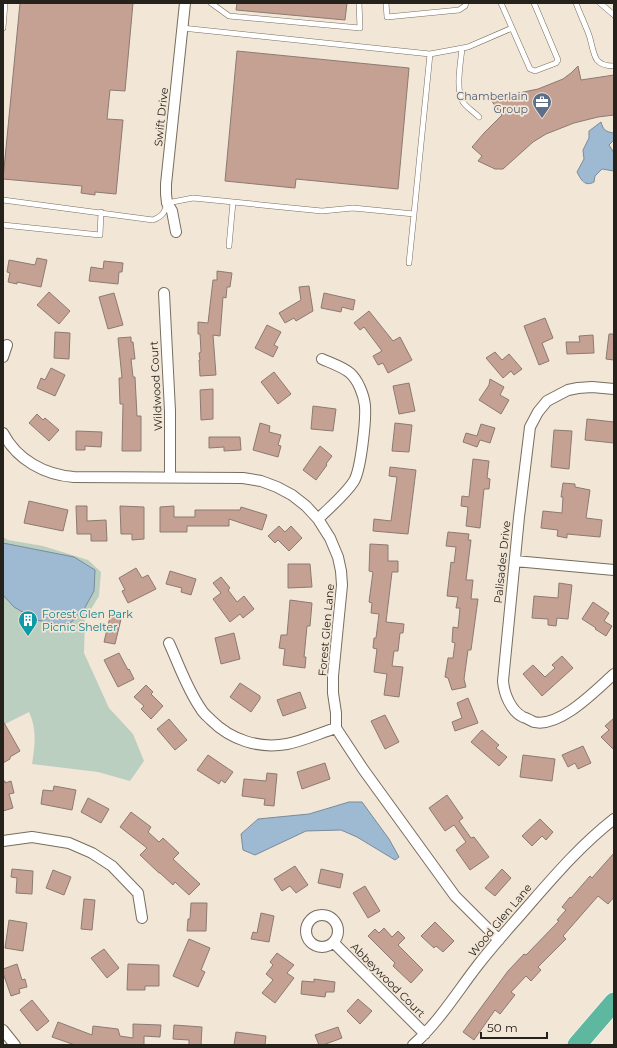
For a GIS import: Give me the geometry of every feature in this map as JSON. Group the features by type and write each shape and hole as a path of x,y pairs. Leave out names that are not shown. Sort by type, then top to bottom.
{"highway":[{"path":"578,1045 614,1002"}],"street":[{"name":"Swift Drive","path":"176,232 172,211 167,203 166,184 185,3"},
{"name":"Wildwood Court","path":"164,293 170,416 170,477"},
{"path":"3,357 8,345"},
{"path":"318,519 345,491 356,477 360,464 365,414 365,404 359,385 349,372 322,359"},
{"name":"Palisades Drive","path":"614,389 592,387 568,390 547,401 533,420 529,434 502,681 506,698 519,715 535,722 554,721 576,708 614,674"},
{"name":"Forest Glen Lane","path":"3,433 8,443 30,463 51,473 74,477 243,478 261,481 277,487 306,506 318,519 333,544 341,571 342,599 333,676 336,728"},
{"path":"515,561 614,570"},
{"path":"169,643 201,710 218,726 234,737 252,743 275,745 300,740 336,728 455,896 499,940"},
{"name":"Wood Glen Lane","path":"413,1045 425,1034 499,940 574,854 585,842 614,819"},
{"path":"3,842 32,837 69,844 92,853 112,866 138,893 142,918"},
{"name":"Abbeywood Court","path":"334,943 425,1034"},
{"path":"3,1030 15,1045"}],"lane":[{"path":"3,28 5,3"},
{"path":"211,3 229,16 360,28 359,3"},
{"path":"386,3 387,17 459,10 465,6 466,3"},
{"path":"501,3 530,69 535,71 556,63 558,60 534,3"},
{"path":"576,3 590,37 593,51 597,60 606,66 614,66"},
{"path":"600,3 614,15"},
{"path":"182,28 430,54 468,47 512,28"},
{"path":"462,48 459,81 460,95 463,103 479,117"},
{"path":"409,263 430,54"},
{"path":"3,200 154,220 164,213 167,203 193,198 322,211 353,208 414,214"},
{"path":"230,246 233,202"},
{"path":"3,225 100,235 101,212"}],"green space":[{"path":"3,537 8,540 43,546 88,560 101,572 99,596 85,619 84,653 109,708 133,734 144,761 130,781 98,772 32,764 34,731 32,718 29,712 3,725"}],"water":[{"path":"601,122 605,130 614,133 614,140 609,145 614,153 614,171 602,169 595,176 594,182 588,184 582,180 577,172 584,159 583,150 589,138 589,131"},
{"path":"3,543 74,557 95,570 94,591 82,613 69,624 58,624 36,620 14,607 3,595"},
{"path":"349,802 362,802 389,839 399,857 395,860 357,837 341,830 306,831 255,855 243,850 241,834 258,819 309,814"}],"building":[{"path":"20,3 133,3 125,91 110,90 107,119 123,120 116,194 95,192 95,195 81,193 82,186 3,179"},
{"path":"237,3 347,3 345,20 236,10"},
{"path":"237,51 409,68 398,189 296,179 295,188 225,181"},
{"name":"Chamberlain Group","path":"578,66 581,80 614,75 614,115 574,123 546,134 533,142 503,169 495,169 478,161 482,156 472,147 502,115 488,96 514,94 538,89 563,79"},
{"path":"37,258 47,260 41,287 17,282 17,284 8,282 10,273 7,272 9,260 35,265"},
{"path":"104,261 123,263 122,272 119,272 118,284 89,281 91,267 103,269"},
{"path":"217,271 232,273 230,287 227,287 226,298 223,297 220,336 213,335 216,375 200,376 199,353 201,352 198,322 208,323 213,280 217,280"},
{"path":"309,286 313,311 296,321 294,318 285,323 279,313 301,300 299,287"},
{"path":"49,292 70,311 59,324 37,305"},
{"path":"114,293 123,325 108,329 99,297"},
{"path":"324,293 355,300 353,310 342,307 341,312 321,308"},
{"path":"369,311 393,341 400,337 412,360 388,373 383,363 378,365 373,356 382,351 364,327 360,330 354,323"},
{"path":"545,318 553,338 542,343 549,361 539,365 524,326"},
{"path":"267,325 281,332 274,345 278,347 273,357 255,348"},
{"path":"55,332 70,333 69,359 54,358"},
{"path":"609,334 614,334 614,360 606,359"},
{"path":"593,335 594,353 567,354 566,342 580,342 579,336"},
{"path":"131,337 135,359 131,359 133,377 135,377 137,416 141,416 141,451 122,451 123,404 120,404 119,378 122,378 118,338"},
{"path":"495,352 502,360 509,354 522,369 514,375 511,371 503,378 486,358"},
{"path":"51,368 65,375 55,396 37,388 41,378 45,380"},
{"path":"274,372 291,394 278,404 261,382"},
{"path":"490,379 504,387 500,395 509,400 501,414 479,400 489,385"},
{"path":"409,383 415,411 399,414 393,386"},
{"path":"213,389 213,419 201,420 200,390"},
{"path":"313,406 336,409 333,431 311,429"},
{"path":"37,414 43,420 45,418 59,430 49,441 29,423"},
{"path":"587,419 614,422 614,443 585,440"},
{"path":"260,423 270,426 269,432 281,435 278,445 281,446 278,457 253,450"},
{"path":"395,423 412,425 409,452 392,451"},
{"path":"481,424 495,428 490,443 480,440 477,447 463,442 466,433 477,436"},
{"path":"554,430 572,431 569,469 551,467"},
{"path":"76,431 102,432 101,447 85,446 85,450 76,450"},
{"path":"209,437 240,437 241,450 224,451 224,447 209,448"},
{"path":"320,446 332,456 316,480 303,470"},
{"path":"473,459 489,461 487,478 490,479 489,489 484,489 480,528 466,526 468,507 461,506 462,496 469,497"},
{"path":"390,467 416,470 408,534 373,531 374,519 391,521 397,477 389,476"},
{"path":"563,483 575,484 575,487 590,490 586,518 602,520 600,537 567,534 567,538 557,536 558,530 541,528 543,511 562,513 563,497 561,497"},
{"path":"29,501 68,510 63,531 24,523"},
{"path":"76,506 87,506 87,521 106,520 107,541 91,541 91,534 77,534"},
{"path":"120,506 144,507 144,539 132,540 132,534 121,534"},
{"path":"174,506 174,517 195,517 195,510 240,510 241,507 267,515 262,530 229,519 229,526 187,526 187,532 160,532 160,507"},
{"path":"279,526 285,532 291,526 302,538 289,551 278,540 275,543 268,536"},
{"path":"448,532 469,534 468,540 471,540 466,580 473,580 471,599 478,599 471,650 468,650 464,679 466,687 452,690 448,678 445,677 448,658 453,658 455,643 452,642 453,627 458,628 460,608 456,608 458,597 447,596 451,562 454,563 456,547 446,546"},
{"path":"370,544 388,545 388,561 398,561 398,572 392,572 386,622 404,624 403,633 400,633 398,651 394,651 392,666 403,667 399,697 384,695 387,674 374,672 377,649 373,648 374,638 376,638 379,614 371,613 372,603 369,602 373,572 369,571"},
{"path":"288,564 310,564 312,587 288,588"},
{"path":"136,568 142,578 148,575 156,589 128,603 122,591 125,590 119,578"},
{"path":"170,571 196,579 191,595 181,592 182,588 166,584"},
{"path":"221,577 230,588 228,590 237,602 244,596 254,609 243,618 240,614 230,622 213,599 221,593 213,583"},
{"path":"559,583 572,585 568,619 557,618 556,626 548,625 548,619 532,618 534,596 558,598"},
{"path":"290,600 312,603 310,626 307,626 304,657 306,657 305,668 283,665 285,649 279,648 281,635 287,635"},
{"path":"593,602 609,613 604,621 612,626 606,636 582,619"},
{"path":"111,613 122,615 115,644 104,642"},
{"path":"234,633 240,659 221,664 215,638"},
{"path":"119,653 134,679 118,687 104,660"},
{"path":"562,656 573,668 542,696 523,674 533,665 545,677 555,668 552,665"},
{"path":"240,683 260,696 260,699 251,712 230,697"},
{"path":"146,685 153,692 151,694 163,706 151,719 141,709 144,706 134,697"},
{"path":"300,692 306,708 283,716 277,700"},
{"path":"468,698 478,723 455,731 452,722 462,718 457,703"},
{"path":"385,715 399,742 385,749 371,721"},
{"path":"614,718 614,750 601,737 609,730 605,726"},
{"path":"169,719 187,740 175,750 157,729"},
{"path":"3,721 20,751 3,763"},
{"path":"482,730 499,745 496,748 507,757 499,766 471,742"},
{"path":"583,746 591,763 578,769 575,763 568,767 562,755"},
{"path":"208,755 233,772 225,783 221,780 219,784 197,770"},
{"path":"523,755 555,759 552,781 520,777"},
{"path":"325,763 330,779 302,789 297,772"},
{"path":"267,773 277,774 274,806 264,805 265,799 242,796 244,779 266,781"},
{"path":"3,781 5,781 5,783 11,781 14,793 9,794 13,808 3,811"},
{"path":"54,786 76,790 72,810 41,804 43,790 53,791"},
{"path":"447,795 463,818 459,821 471,838 474,837 489,857 470,870 456,850 466,842 454,825 445,831 429,808"},
{"path":"88,798 109,809 101,823 81,812"},
{"path":"131,812 151,827 148,832 159,842 163,838 179,853 173,859 200,884 189,895 175,882 173,885 140,855 147,848 120,827"},
{"path":"540,819 553,832 546,840 542,836 532,846 522,836"},
{"path":"614,853 614,897 608,904 598,896 563,936 566,939 538,967 541,970 531,981 526,976 511,992 515,995 500,1014 495,1010 474,1040 463,1032 508,971 559,921 557,920 566,910 562,907 570,897 571,898 590,876 592,878"},
{"path":"295,866 308,885 296,893 290,886 282,891 274,879"},
{"path":"12,869 33,871 32,894 16,893 17,878 11,877"},
{"path":"321,869 343,874 340,888 318,883"},
{"path":"502,869 511,878 495,896 485,888"},
{"path":"53,870 71,877 64,895 46,888"},
{"path":"365,886 380,911 368,918 353,893"},
{"path":"84,899 95,900 92,930 81,929"},
{"path":"191,903 207,903 206,931 187,931 188,919 190,919"},
{"path":"261,913 274,916 269,942 251,939 253,932 257,933"},
{"path":"9,920 27,923 23,951 5,948"},
{"path":"435,922 454,941 443,952 436,946 434,948 421,936"},
{"path":"384,928 392,937 398,931 405,938 398,945 423,970 411,983 393,966 395,963 368,936 375,929 379,933"},
{"path":"189,939 210,948 201,970 205,972 198,987 173,976"},
{"path":"104,949 119,968 107,978 91,958"},
{"path":"277,953 294,965 287,973 294,978 275,1003 262,993 273,980 266,974 273,965 270,962"},
{"path":"17,964 22,980 25,979 27,987 19,989 20,993 11,996 3,969"},
{"path":"128,964 159,965 159,986 145,986 145,990 127,990"},
{"path":"314,979 335,982 334,992 326,992 325,997 301,994 302,981 314,982"},
{"path":"358,999 372,1011 360,1024 347,1011"},
{"path":"32,1000 49,1021 37,1031 20,1010"},
{"path":"58,1022 92,1035 93,1026 118,1029 120,1036 133,1038 133,1024 161,1025 160,1037 144,1036 144,1045 75,1045 52,1037"},
{"path":"174,1025 202,1027 201,1045 189,1045 189,1040 173,1039"},
{"path":"338,1027 342,1038 319,1045 315,1035"},
{"path":"236,1032 266,1036 265,1045 234,1045"}],"place":[{"name":"Chamberlain Group","path":"542,119"},
{"name":"Forest Glen Park Picnic Shelter","path":"28,637"}]}
